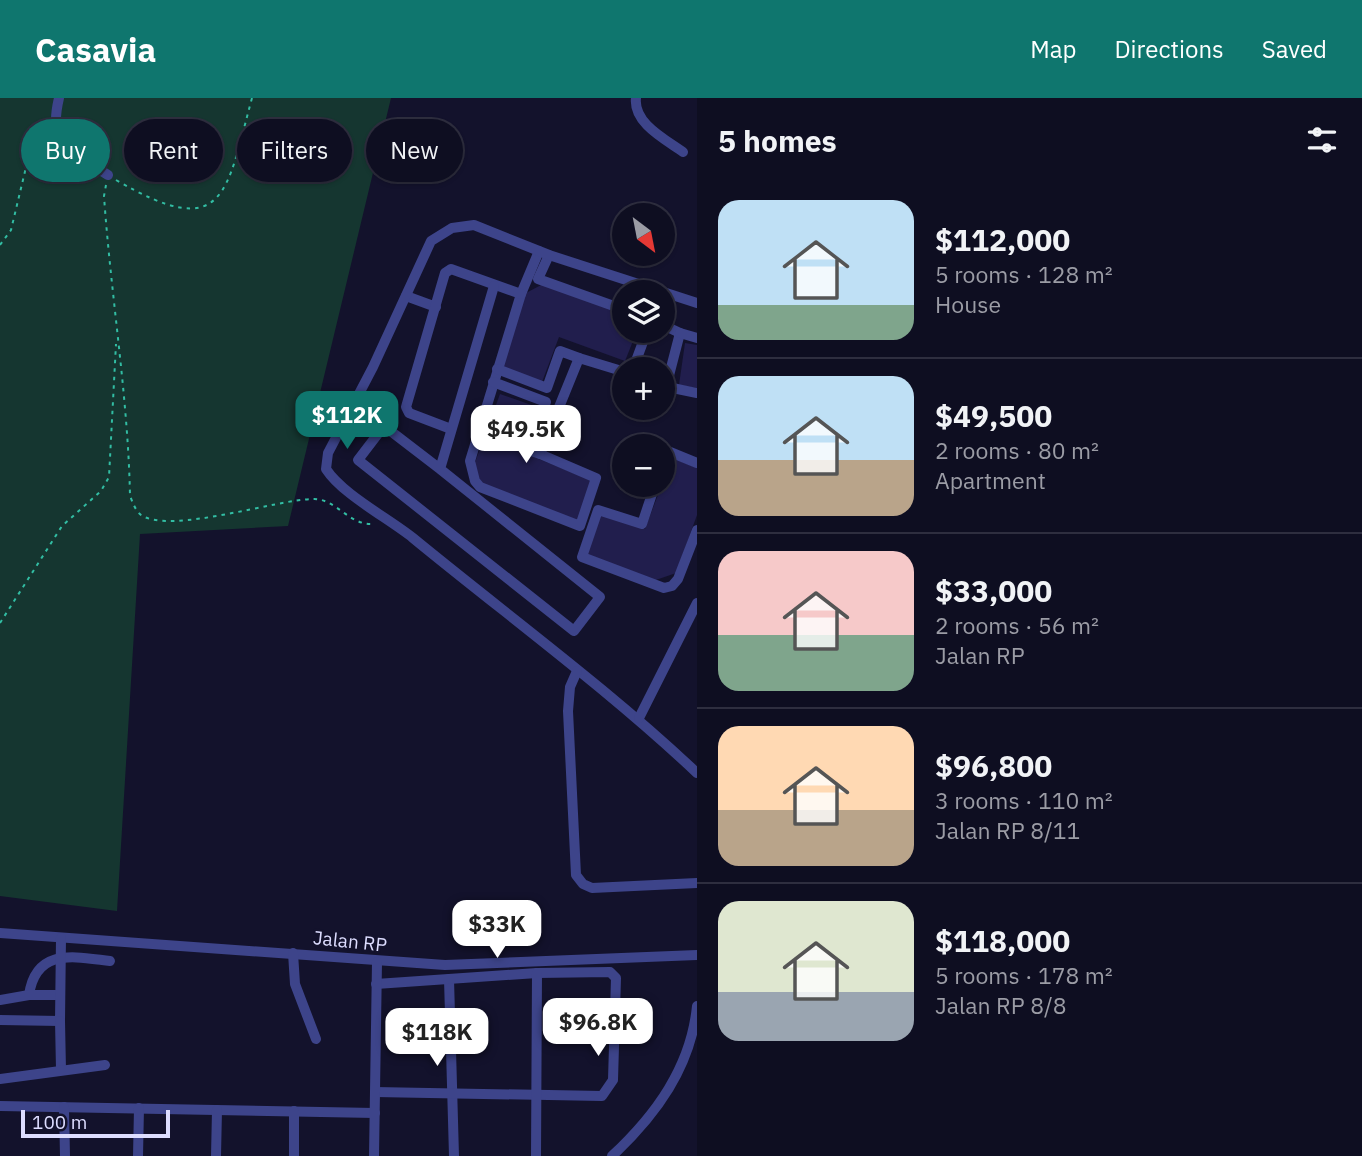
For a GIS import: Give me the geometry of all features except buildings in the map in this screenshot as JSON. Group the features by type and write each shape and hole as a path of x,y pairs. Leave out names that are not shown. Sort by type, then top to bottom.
{"street":[{"path":"54,119 59,98"},
{"path":"636,98 636,111 653,131 683,152"},
{"path":"697,303 544,253 474,225 452,228 431,241 328,453 326,469 332,479 385,516 639,718 697,773"},
{"path":"493,383 547,402 528,450 596,478 580,526 481,487 475,481 470,461 493,383 521,294 544,253"},
{"path":"544,253 538,279 612,305"},
{"path":"451,429 407,411 447,269 521,294"},
{"path":"440,469 494,286"},
{"path":"406,296 436,307"},
{"path":"675,331 697,338"},
{"path":"673,357 680,333"},
{"path":"498,369 547,388 560,351 612,368"},
{"path":"540,454 579,358"},
{"path":"675,388 697,393"},
{"path":"384,425 440,469 600,597 574,631 358,460 384,425"},
{"path":"675,454 697,463"},
{"path":"651,497 642,524 598,510 582,556 664,588 672,586 678,579 697,530"},
{"path":"639,718 697,603"},
{"path":"577,671 569,687 568,711 576,875 583,884 592,888 697,883"},
{"name":"Jalan RP","path":"0,933 445,965 697,955"},
{"path":"61,938 61,1070"},
{"path":"293,953 295,984 316,1039"},
{"path":"29,995 30,985 44,965 62,955 110,961"},
{"path":"374,1156 377,962"},
{"path":"375,1092 536,1097 602,1096 613,1080 614,973 537,973 376,984"},
{"path":"536,1156 537,973"},
{"path":"449,979 454,1156"},
{"path":"0,1000 29,995 60,995"},
{"path":"612,1156 644,1126 679,1072 696,1021 697,1006"},
{"path":"0,1020 60,1021"},
{"path":"0,1079 105,1065"},
{"path":"0,1106 374,1113"},
{"path":"64,1107 65,1156"},
{"path":"138,1156 139,1108"},
{"path":"216,1156 217,1110"},
{"path":"294,1111 294,1156"}],"path":[{"path":"110,176 165,205 197,210 211,205 222,194 232,174 252,98"},
{"path":"0,245 11,230 23,182"},
{"path":"107,182 104,196 116,336 128,425 130,496 135,508 143,517 166,520 212,517 316,498 365,524 376,523 385,516"},
{"path":"0,623 62,526 101,491 109,477 116,336"}],"green space":[{"path":"0,98 391,98 386,119 366,119 366,182 371,182 288,526 140,534 117,911 0,896"}]}
